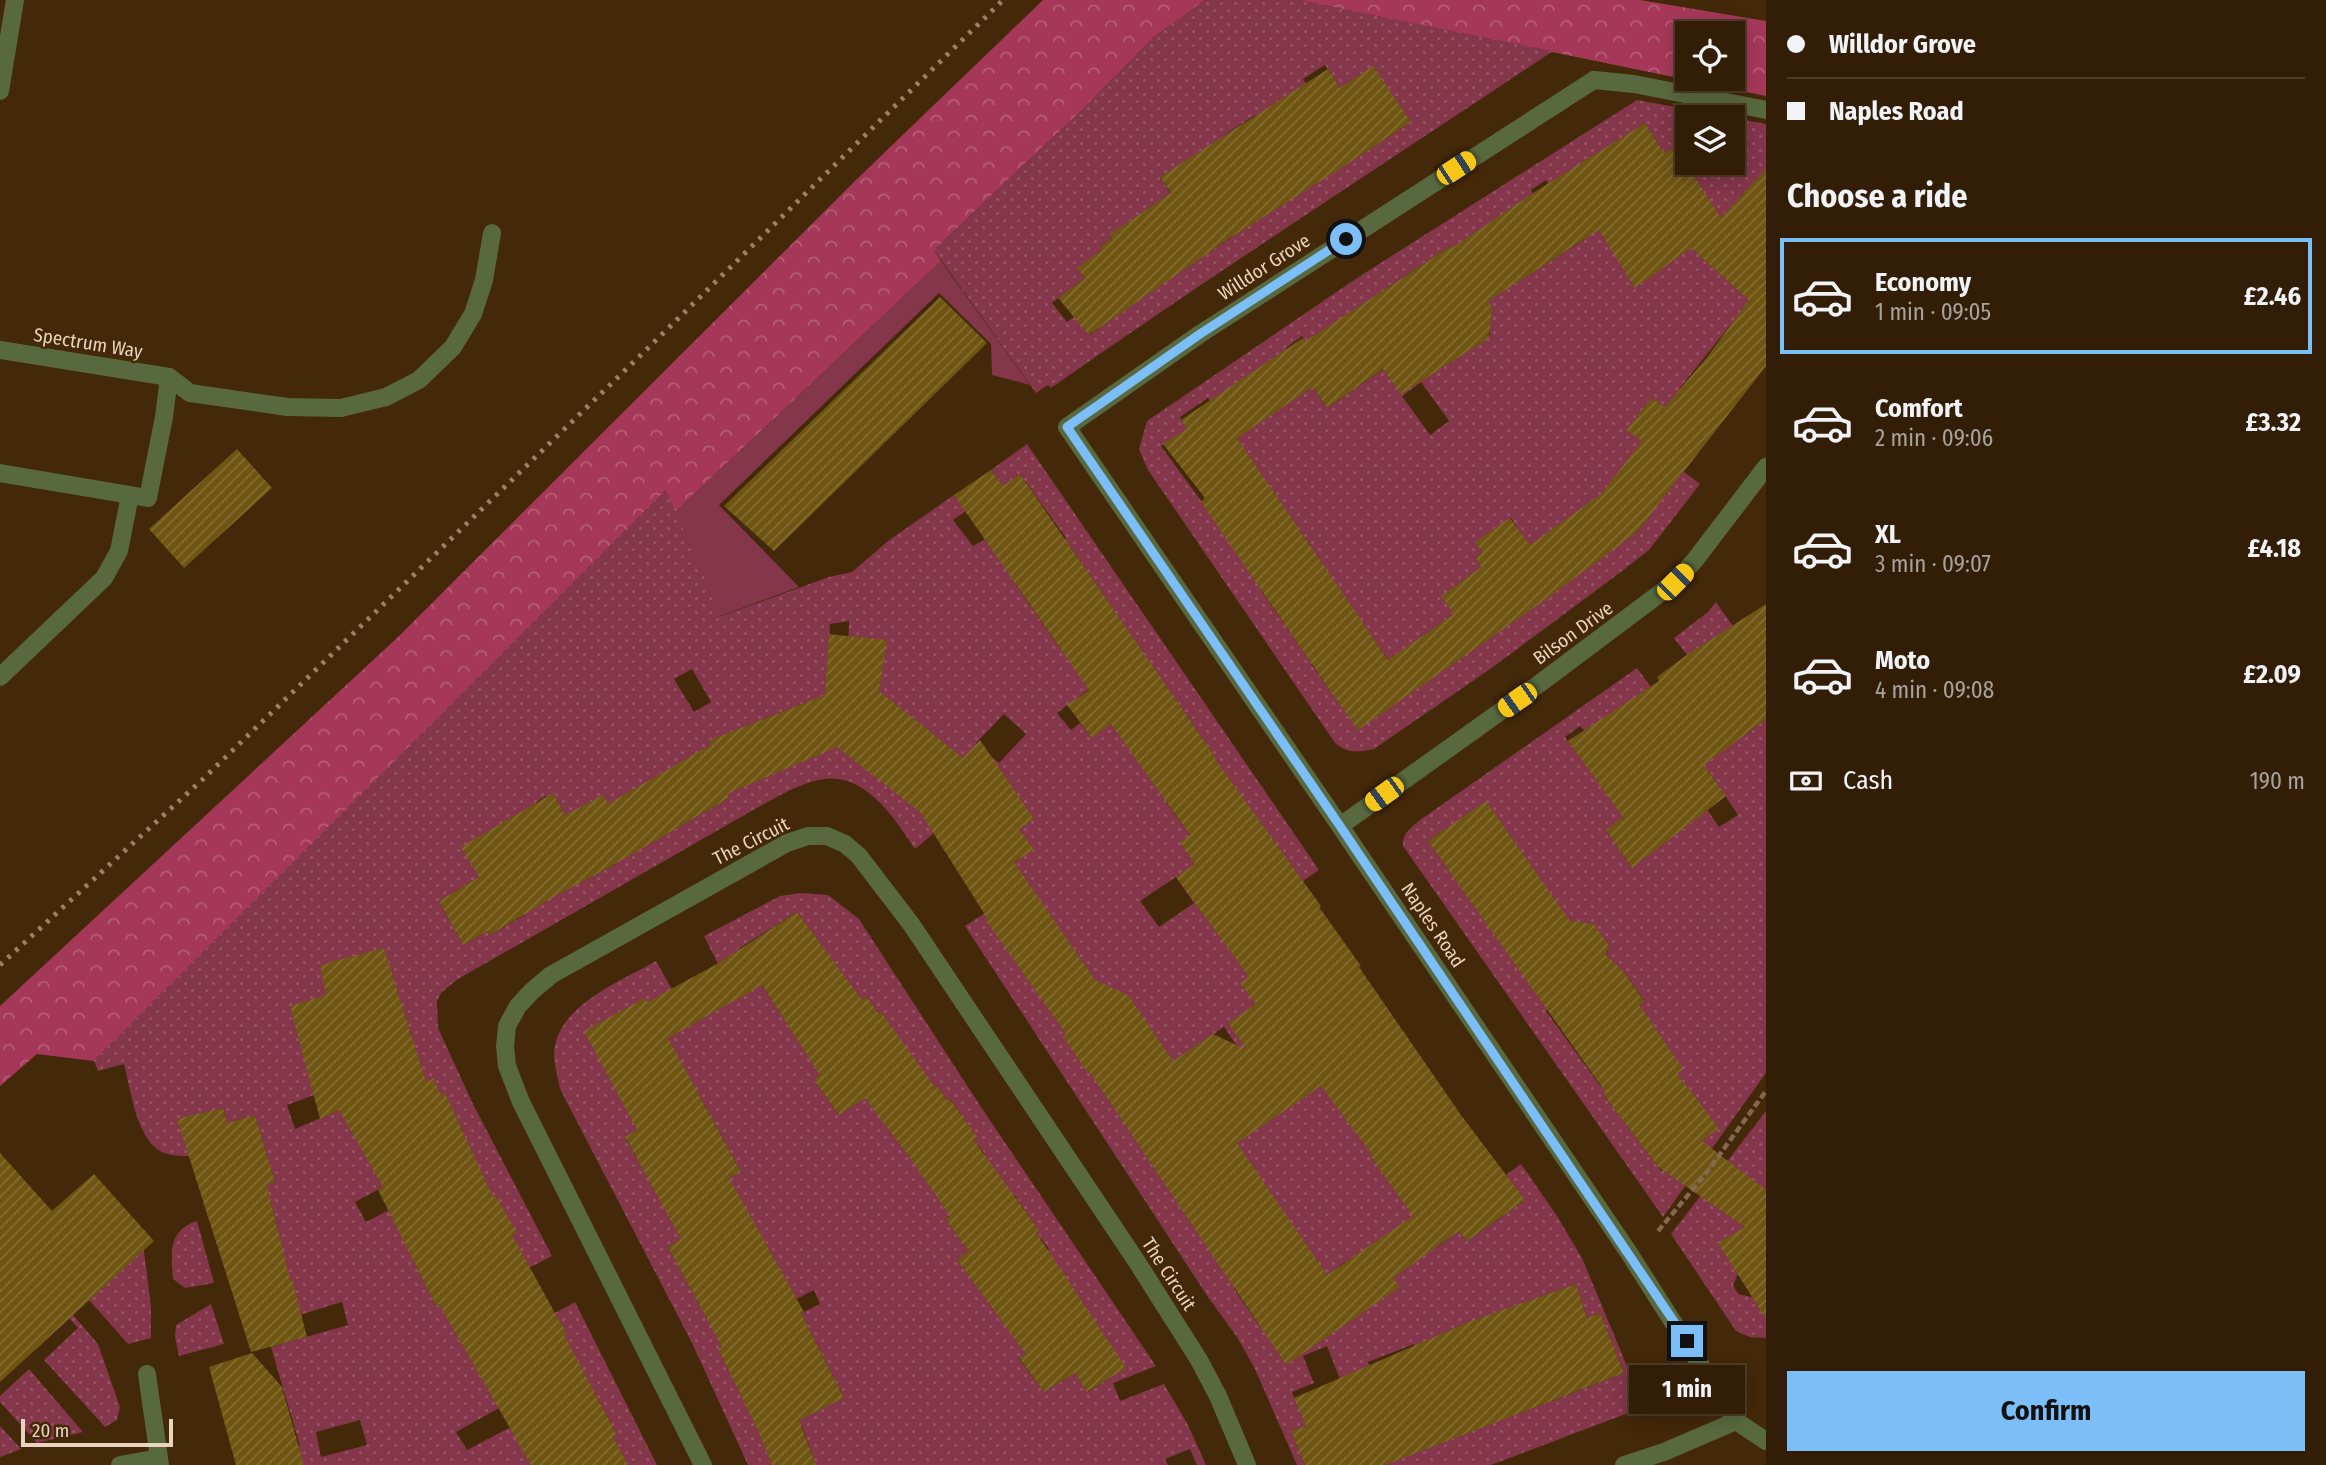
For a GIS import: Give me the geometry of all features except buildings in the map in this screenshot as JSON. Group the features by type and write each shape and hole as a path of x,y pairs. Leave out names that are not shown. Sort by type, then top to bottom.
{"street":[{"path":"0,91 15,0"},
{"name":"Willdor Grove","path":"1067,427 1222,320 1594,80 1766,110"},
{"path":"0,473 148,498 170,377 191,393 287,407 341,408 386,397 419,380 453,347 473,314 484,280 492,233"},
{"name":"Spectrum Way","path":"0,350 170,377"},
{"name":"Naples Road","path":"1067,427 1629,1253 1736,1421 1766,1441"},
{"name":"Bilson Drive","path":"1340,826 1560,669 1675,582 1766,467"},
{"path":"0,677 104,579 119,551 130,495"},
{"name":"The Circuit","path":"703,1465 521,1102 508,1066 505,1046 507,1026 517,1006 551,975 787,843 808,836 827,836 845,844 859,856 911,924 961,998 1199,1360 1218,1396 1247,1465"},
{"path":"120,1465 159,1462 147,1374"},
{"path":"1624,1465 1664,1452 1736,1421"}],"path":[{"path":"1629,1253 1664,1226 1766,1091"}],"shaded area":[{"path":"1205,0 1298,0 1553,51 1051,388 1048,385 1036,393 934,250 1084,108 1154,37","holes":["1325,65 1340,88 1411,122 1346,165 1309,111 1320,103 1303,79","1255,115 1264,128 1273,211 1223,136","1204,150 1263,216 1198,260 1172,196 1160,177","1110,234 1185,266 1090,335 1074,317 1067,322 1052,303 1085,278 1078,268 1102,250 1100,247 1112,238"]},
{"path":"1637,100 1675,107 1675,175 1745,175 1745,120 1766,124 1766,304 1731,324 1680,388 1683,421 1652,398 1627,429 1700,484 1649,550 1493,667 1374,749 1349,751 1335,743 1148,470 1139,449 1147,421 1357,278","holes":["1645,123 1664,153 1577,166","1546,180 1584,240 1503,291 1485,266 1533,194 1531,190","1718,220 1708,263 1692,249","1451,246 1488,301 1477,309 1490,329 1490,336 1449,363 1430,336 1405,321 1385,289","1302,336 1306,341 1391,364 1327,408 1286,348","1421,382 1449,421 1430,435 1402,396","1208,398 1238,439 1207,509 1161,446 1188,429 1180,417","1265,481 1310,545 1258,582","1619,503 1639,530 1574,578 1542,537","1511,518 1523,536 1520,540 1556,591 1444,670 1420,638 1454,614 1442,596 1481,567 1476,558 1482,552 1476,542","1314,554 1306,655 1262,592","1365,627 1411,692 1358,729 1311,664"]},
{"path":"941,261 1030,385 992,375 991,344 939,293 719,505 799,587 720,616 675,512"},
{"path":"1027,444 1319,870 1303,881 1396,1139 1371,1157 1437,1247 1459,1231 1467,1241 1524,1201 1506,1175 1521,1164 1582,1258 1644,1407 1491,1465 1383,1465 1350,1405 1327,1346 1303,1356 1314,1383 1292,1392 1306,1426 1291,1431 1305,1465 1297,1465 1254,1367 1237,1337 1208,1297 965,926 1004,901 1000,895 1025,879 1014,862 1033,850 1019,829 934,833 915,849 876,798 849,782 834,778 809,783 765,804 458,979 441,993 437,1001 438,1028 473,1104 552,1256 517,1274 562,1337 566,1334 555,1313 575,1302 657,1465 608,1465 623,1457 613,1437 617,1435 595,1393 528,1459 531,1465 297,1465 292,1449 300,1446 271,1347 348,1325 342,1302 280,1321 291,1280 263,1289 278,1229 271,1202 208,1217 204,1204 275,1182 255,1115 227,1123 223,1108 200,1114 189,1156 162,1152 153,1146 140,1125 124,1064 98,1071 94,1061 666,490 721,616 829,577 852,572 888,541 954,495 966,511 953,520 973,546 985,539 1012,576 1066,538 1020,474 1003,486 991,470","holes":["1070,546 1115,612 1061,650 1016,585","849,621 848,654 828,654 830,624","692,669 711,702 694,712 674,679","1089,689 1092,738 1080,723 1071,730 1057,713","1171,693 1216,758 1163,795 1116,730","807,702 827,749 718,737","895,704 932,734 852,757","1004,714 1026,734 999,763 976,743","701,751 729,798 646,846","1219,766 1186,851 1190,835 1166,802","546,796 555,797 565,815 618,863 580,883 534,812 536,802","479,877 525,915 490,935 488,931 463,945 439,901","1176,877 1194,903 1159,927 1140,901","392,975 412,1037 408,1039 326,995","1224,1027 1239,1049 1180,1057","336,1087 344,1108 295,1129 287,1105","445,1094 464,1134 368,1159 441,1096","385,1186 395,1207 366,1222 355,1202","496,1196 516,1233 512,1235 522,1254 489,1278 436,1306 414,1262","1291,1250 1313,1285 1345,1262 1350,1268 1259,1325 1234,1289","1576,1284 1587,1318 1600,1313 1624,1373 1552,1401 1528,1301","1494,1313 1521,1344 1544,1404 1473,1430 1461,1361 1449,1330","1414,1344 1427,1378 1381,1392 1368,1362","501,1407 511,1427 467,1450 456,1432","360,1420 367,1445 321,1457 316,1432"]},
{"path":"1716,602 1741,638 1721,633 1687,655 1674,638 1708,612"},
{"path":"1637,668 1653,690 1745,735 1766,719 1766,1073 1663,1217 1403,846 1406,834 1420,820","holes":["1580,726 1584,730 1608,795 1565,737","1708,770 1738,815 1719,827 1689,783","1486,802 1539,877 1482,917 1428,841","1624,817 1632,868 1606,830","1609,946 1606,958 1516,964","1617,967 1624,972 1644,1000 1630,1011 1663,1043 1601,1087 1546,1011 1603,972","1669,1049 1675,1076 1719,1128 1661,1171 1604,1095"]},
{"path":"800,893 828,895 859,919 981,1107 1156,1366 1113,1383 1120,1401 1164,1384 1188,1425 1206,1465 1197,1465 1190,1449 1165,1459 1168,1465 808,1465 815,1462 802,1426 763,1442 772,1465 748,1465 692,1343 560,1089 554,1051 560,1031 581,1006 611,985 656,961 691,1023 718,964 704,936 780,896","holes":["797,912 832,960 788,1025 738,949","867,997 878,1013 881,1012 839,1115 814,1080 834,1067 839,1014","937,1086 948,1101 951,1100 976,1136 973,1139 985,1154 934,1189 884,1120","697,1091 741,1172 725,1180 674,1224 625,1138 641,1128 638,1121","1000,1180 1012,1196 1015,1196 1049,1249 989,1303 957,1260 969,1251 945,1219","707,1225 747,1251 765,1242 784,1277 707,1319 668,1247","814,1290 820,1304 801,1313 844,1398 762,1437 718,1349 755,1330 773,1311","1034,1348 1125,1368 1088,1392 1075,1373 1044,1392 1019,1359"]},
{"path":"1766,1111 1766,1209 1733,1285 1738,1294 1751,1297 1766,1288 1766,1338 1750,1337 1736,1331 1671,1234"},
{"path":"197,1221 214,1283 185,1288 173,1279 173,1244 181,1230"},
{"path":"141,1227 151,1307 151,1338 128,1344 89,1300"},
{"path":"0,1230 98,1344 120,1407 117,1420 105,1427 44,1360 78,1328 17,1262"},
{"path":"211,1304 224,1344 179,1356 175,1337 176,1325"},
{"path":"29,1369 83,1432 37,1443 0,1402 0,1396"},
{"path":"0,1426 21,1449 0,1457"}],"green space":[{"path":"1043,0 1205,0 1154,37 1084,108 934,250 941,261 675,512 665,491 94,1061 37,1054 0,1086 0,1006 398,637 857,179"},
{"path":"1298,0 1640,0 1766,21 1766,96 1742,91 1745,91 1745,21 1675,21 1675,77"}],"railway":[{"path":"0,965 202,780 1003,0"}],"route":[{"path":"1346,239 1200,334 1067,427 1687,1341"}]}
